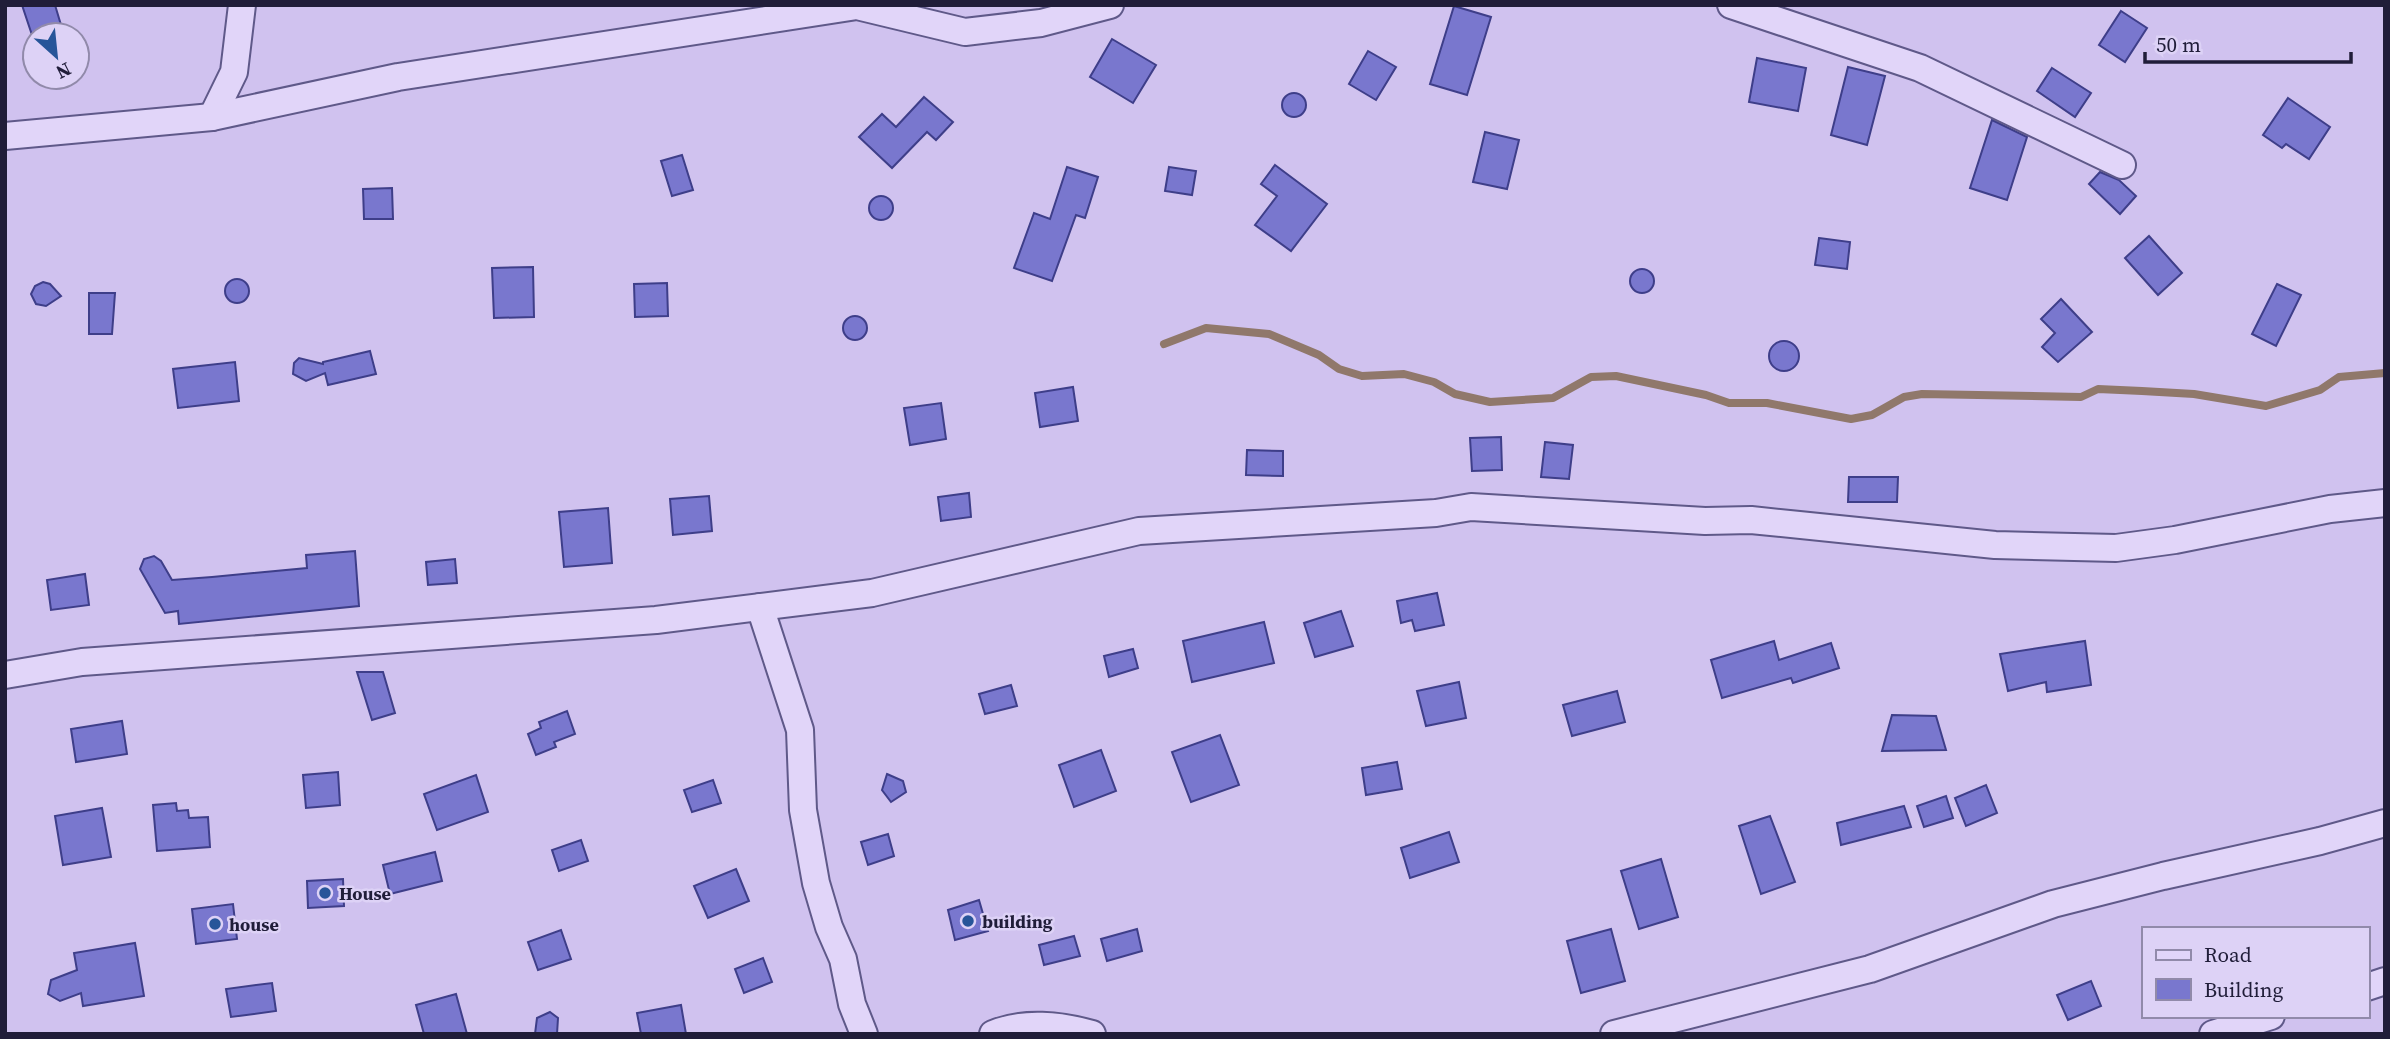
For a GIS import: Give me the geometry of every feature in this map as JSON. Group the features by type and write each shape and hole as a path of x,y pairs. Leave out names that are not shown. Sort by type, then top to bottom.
{"street":[{"path":"212,117 234,72 242,5"},
{"path":"5,136 212,117 398,77 858,6 965,32 1041,23 1110,5"},
{"path":"1731,5 1920,68 2122,164"},
{"path":"5,675 82,662 656,620 872,593 1139,531 1436,513 1471,507 1705,521 1751,520 1995,545 2116,548 2175,540 2330,509 2385,503"},
{"path":"760,607 800,730 803,810 816,883 829,927 843,958 852,1004 864,1034"},
{"path":"1616,1033 1870,969 2053,904 2385,823"},
{"path":"2213,1034 2264,1018"},
{"path":"993,1034 1007,1027 1066,1026 1092,1034"}],"building":[{"path":"22,5 55,5 60,21 27,21"},
{"path":"1454,6 1491,17 1467,95 1430,84"},
{"path":"2121,11 2147,28 2125,62 2099,45"},
{"path":"1112,39 1156,65 1133,103 1090,77"},
{"path":"1368,51 1396,67 1376,100 1349,84"},
{"path":"1757,58 1806,68 1798,111 1749,102"},
{"path":"1848,67 1885,76 1867,145 1831,135"},
{"path":"2052,68 2091,93 2075,117 2037,91"},
{"path":"1294,93 1305,100 1306,105 1299,116 1294,117 1283,110 1282,105 1289,94"},
{"path":"924,97 953,122 936,140 927,132 892,168 859,137 882,114 896,127"},
{"path":"2288,98 2330,127 2309,159 2286,144 2282,148 2263,135"},
{"path":"1992,120 2027,137 2007,200 1970,188"},
{"path":"1485,132 1519,140 1507,189 1473,182"},
{"path":"682,155 693,190 672,196 661,161"},
{"path":"1275,165 1327,204 1291,251 1255,225 1277,196 1261,184"},
{"path":"1067,167 1098,177 1085,218 1076,215 1052,281 1014,268 1034,213 1050,219"},
{"path":"1169,167 1196,171 1192,195 1165,191"},
{"path":"2100,172 2119,180 2136,196 2120,214 2089,184"},
{"path":"392,188 393,219 364,219 363,189"},
{"path":"881,196 892,203 893,208 886,219 881,220 870,213 869,208 876,197"},
{"path":"2149,236 2182,273 2158,295 2125,258"},
{"path":"1819,238 1850,242 1847,269 1815,265"},
{"path":"533,267 534,317 494,318 492,268"},
{"path":"1642,269 1653,276 1654,281 1647,292 1642,293 1631,286 1630,281 1637,270"},
{"path":"237,279 248,286 249,291 242,302 237,303 226,296 225,291 232,280"},
{"path":"43,282 50,284 61,296 46,306 36,304 31,294 35,286"},
{"path":"667,283 668,316 635,317 634,284"},
{"path":"2277,284 2301,295 2276,346 2252,334"},
{"path":"89,293 115,293 112,334 89,334"},
{"path":"2061,299 2092,332 2058,362 2042,347 2055,333 2041,319"},
{"path":"855,316 866,323 867,328 860,339 855,340 844,333 843,328 850,317"},
{"path":"1784,341 1795,345 1799,356 1795,367 1784,371 1773,367 1769,356 1773,345"},
{"path":"370,351 376,374 328,385 325,373 306,381 293,374 294,363 299,358 323,364"},
{"path":"235,362 239,401 178,408 173,369"},
{"path":"1073,387 1078,421 1040,427 1035,393"},
{"path":"941,403 946,439 910,445 904,408"},
{"path":"1501,437 1502,470 1472,471 1470,438"},
{"path":"1545,442 1573,445 1569,479 1541,477"},
{"path":"1247,450 1283,451 1283,476 1246,475"},
{"path":"1849,477 1898,477 1897,502 1848,502"},
{"path":"969,493 971,517 941,521 938,497"},
{"path":"709,496 712,531 673,535 670,499"},
{"path":"608,508 612,563 564,567 559,512"},
{"path":"355,551 359,606 179,624 178,611 165,613 140,569 144,559 154,556 161,561 172,580 212,577 307,568 306,555"},
{"path":"455,559 457,583 428,585 426,562"},
{"path":"85,574 89,605 51,610 47,580"},
{"path":"1437,593 1444,625 1415,631 1412,620 1401,623 1397,601"},
{"path":"1341,611 1353,646 1315,657 1304,623"},
{"path":"1264,622 1274,663 1192,682 1183,641"},
{"path":"1774,641 1779,660 1831,643 1839,668 1793,683 1791,678 1722,698 1711,660"},
{"path":"2085,641 2091,685 2047,692 2046,682 2008,691 2000,654"},
{"path":"1133,649 1138,668 1109,677 1104,656"},
{"path":"357,672 383,672 395,713 372,720"},
{"path":"1459,682 1466,718 1426,726 1417,691"},
{"path":"1011,685 1017,706 985,714 979,694"},
{"path":"1617,691 1625,722 1572,736 1563,705"},
{"path":"567,711 575,734 554,742 556,747 536,755 528,734 541,728 539,722"},
{"path":"1892,715 1936,716 1946,750 1882,751"},
{"path":"122,721 127,754 76,762 71,729"},
{"path":"1220,735 1239,785 1191,802 1172,752"},
{"path":"1101,750 1116,791 1074,807 1059,765"},
{"path":"1397,762 1402,789 1366,795 1362,768"},
{"path":"338,772 340,805 306,808 303,775"},
{"path":"887,774 903,781 906,792 891,802 882,790"},
{"path":"476,775 488,812 437,830 424,794"},
{"path":"713,780 721,803 692,812 684,790"},
{"path":"1986,785 1997,813 1966,826 1955,798"},
{"path":"1946,796 1953,818 1924,827 1917,806"},
{"path":"176,803 177,811 188,810 189,818 208,817 210,847 157,851 153,805"},
{"path":"1904,806 1911,827 1841,845 1837,823"},
{"path":"102,808 111,857 63,865 55,816"},
{"path":"1770,816 1795,882 1761,894 1739,826"},
{"path":"1449,832 1459,862 1410,878 1401,848"},
{"path":"888,834 894,856 868,865 861,842"},
{"path":"581,840 588,861 559,871 552,850"},
{"path":"435,852 442,881 390,894 383,865"},
{"path":"1661,859 1678,917 1639,929 1621,871"},
{"path":"736,869 749,901 708,918 694,886"},
{"name":"House","path":"343,879 344,906 308,908 307,881"},
{"name":"building","path":"979,900 988,931 955,940 948,910"},
{"name":"house","path":"233,904 237,939 196,944 192,909"},
{"path":"1137,929 1142,951 1107,961 1101,939"},
{"path":"1611,929 1625,981 1581,993 1567,941"},
{"path":"561,930 571,959 538,970 528,942"},
{"path":"1074,936 1080,956 1044,965 1039,945"},
{"path":"135,943 144,996 83,1006 81,993 60,1001 48,994 51,980 77,970 74,953"},
{"path":"763,958 772,982 744,993 735,969"},
{"path":"2091,981 2101,1006 2068,1020 2057,995"},
{"path":"272,983 276,1011 231,1017 226,989"},
{"path":"456,994 467,1034 424,1034 416,1005"},
{"path":"681,1005 686,1034 641,1034 637,1013"},
{"path":"550,1012 558,1018 557,1034 535,1034 537,1018"}],"waterway":[{"path":"1164,344 1206,328 1269,334 1319,355 1339,369 1362,376 1404,374 1434,382 1455,394 1490,402 1553,398 1591,377 1616,376 1706,395 1729,403 1767,403 1851,419 1872,415 1904,397 1922,394 2081,397 2098,389 2194,394 2266,406 2320,390 2339,377 2385,373"}],"place":[{"name":"House","path":"325,893"},
{"name":"building","path":"968,921"},
{"name":"house","path":"215,924"}]}
